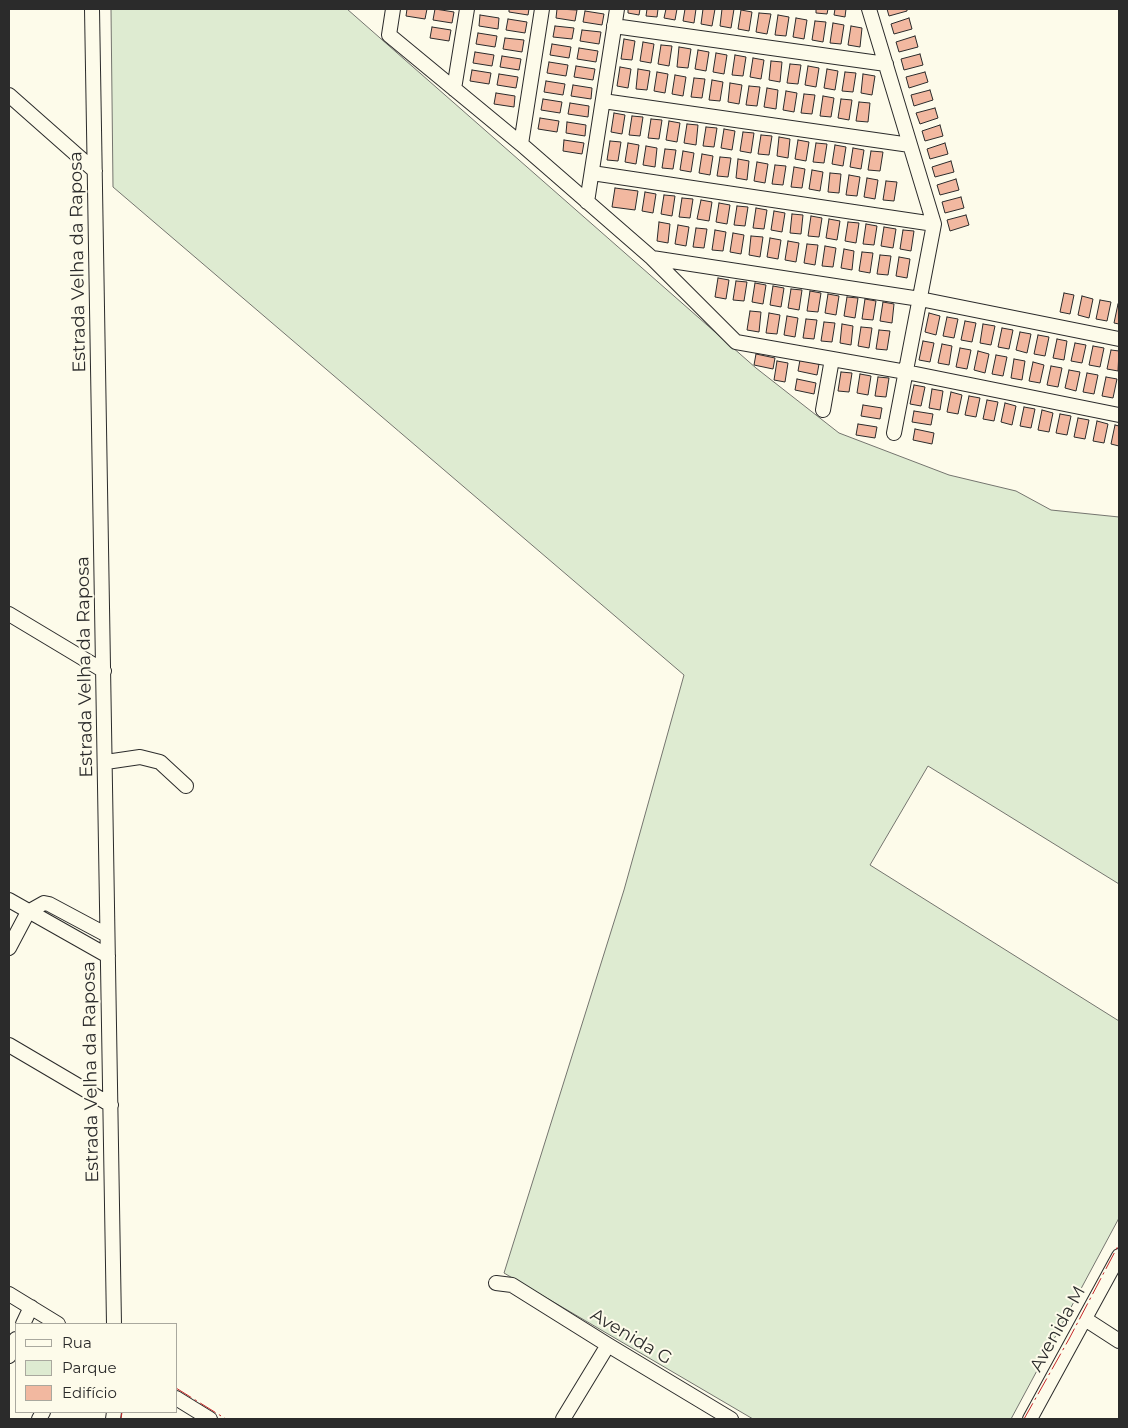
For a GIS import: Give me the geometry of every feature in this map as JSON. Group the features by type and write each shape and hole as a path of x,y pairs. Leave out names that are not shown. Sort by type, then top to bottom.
{"street":[{"name":"Estrada Velha da Raposa","path":"92,9 114,1323"},
{"path":"393,9 389,35 521,144 652,258 736,342 906,372 1119,415"},
{"path":"454,89 466,9"},
{"path":"521,144 542,9"},
{"path":"587,202 617,9"},
{"path":"870,9 934,224 894,433"},
{"path":"614,26 886,64"},
{"path":"9,95 95,171"},
{"path":"603,101 910,145"},
{"path":"592,173 934,224"},
{"path":"652,258 920,299 1119,339"},
{"path":"824,410 832,359"},
{"path":"9,614 104,671"},
{"path":"106,762 140,758 160,762 186,786"},
{"path":"9,900 108,956"},
{"path":"9,948 28,912 40,904 49,904 107,936"},
{"path":"9,1045 111,1105"},
{"name":"Avenida M","path":"1030,1419 1119,1256"},
{"name":"Avenida G","path":"496,1282 512,1285 731,1419"},
{"path":"9,1294 56,1323"},
{"path":"23,1323 31,1307"},
{"path":"1085,1319 1119,1340"},
{"path":"9,1356 15,1341"},
{"path":"562,1419 608,1345"},
{"path":"178,1399 210,1419"}],"green space":[{"path":"111,9 347,9 756,368 839,433 949,475 1016,491 1051,510 1119,517 1119,884 928,766 870,865 1119,1021 1119,1218 1011,1419 753,1419 504,1273 624,890 684,675 113,187"}],"building":[{"path":"407,9 427,9 425,19 406,16"},
{"path":"435,9 454,12 452,23 433,20"},
{"path":"509,9 529,9 528,15 509,12"},
{"path":"557,9 577,10 575,21 556,18"},
{"path":"628,9 640,9 639,15 628,13"},
{"path":"647,9 658,9 657,17 646,16"},
{"path":"666,9 677,9 675,20 664,18"},
{"path":"685,9 696,9 694,23 683,21"},
{"path":"703,9 715,9 712,26 701,24"},
{"path":"722,9 734,9 731,28 720,26"},
{"path":"816,9 828,9 827,14 816,13"},
{"path":"835,9 846,9 845,17 834,15"},
{"path":"887,9 907,9 907,11 889,16"},
{"path":"741,10 752,12 749,31 738,29"},
{"path":"585,11 604,14 602,25 583,22"},
{"path":"759,13 771,14 767,34 756,32"},
{"path":"480,15 499,18 498,29 479,26"},
{"path":"778,15 789,17 786,36 775,35"},
{"path":"796,18 807,20 804,39 793,37"},
{"path":"909,18 912,29 894,34 891,24"},
{"path":"508,19 527,22 525,33 506,30"},
{"path":"815,21 826,22 823,42 812,40"},
{"path":"833,23 844,25 841,44 830,43"},
{"path":"555,26 574,28 572,39 553,37"},
{"path":"851,26 862,28 860,47 848,45"},
{"path":"432,27 451,30 449,41 430,38"},
{"path":"582,30 601,32 599,44 580,41"},
{"path":"478,33 497,36 495,47 476,44"},
{"path":"915,36 918,47 899,52 896,42"},
{"path":"505,38 524,40 522,52 503,49"},
{"path":"624,39 635,41 632,60 621,59"},
{"path":"643,42 654,44 651,63 640,61"},
{"path":"552,44 571,47 569,58 550,55"},
{"path":"661,45 672,46 669,66 658,64"},
{"path":"679,47 691,49 688,68 677,67"},
{"path":"579,48 598,51 596,62 577,59"},
{"path":"698,50 709,52 706,71 695,69"},
{"path":"475,52 494,55 492,66 473,63"},
{"path":"716,53 727,55 724,74 713,72"},
{"path":"920,54 923,65 904,70 901,59"},
{"path":"735,55 746,57 743,76 732,75"},
{"path":"502,56 521,59 519,70 500,67"},
{"path":"753,58 764,60 761,79 750,77"},
{"path":"771,61 782,62 780,82 769,80"},
{"path":"549,62 568,65 566,76 547,73"},
{"path":"790,64 801,65 798,84 787,83"},
{"path":"576,66 595,69 593,80 574,77"},
{"path":"808,66 819,68 816,87 805,85"},
{"path":"620,67 631,69 628,88 617,86"},
{"path":"638,69 650,71 647,90 636,89"},
{"path":"827,69 838,71 835,90 824,88"},
{"path":"472,70 491,73 489,84 470,81"},
{"path":"657,72 668,74 665,93 654,91"},
{"path":"845,72 856,73 853,92 842,91"},
{"path":"925,72 928,82 909,88 906,77"},
{"path":"499,74 518,77 516,88 497,85"},
{"path":"863,74 875,76 872,95 861,93"},
{"path":"675,75 686,77 683,96 672,94"},
{"path":"694,78 705,79 702,98 691,97"},
{"path":"712,80 723,82 720,101 709,100"},
{"path":"546,81 565,84 563,95 544,92"},
{"path":"730,83 742,85 739,104 728,102"},
{"path":"573,85 592,88 591,99 571,96"},
{"path":"749,86 760,87 757,106 746,105"},
{"path":"767,88 778,90 776,109 764,107"},
{"path":"930,90 933,100 914,106 911,95"},
{"path":"786,91 797,93 794,112 783,110"},
{"path":"496,93 515,96 514,107 494,104"},
{"path":"804,94 815,95 812,114 801,113"},
{"path":"823,96 834,98 831,117 820,116"},
{"path":"543,99 562,102 560,113 541,110"},
{"path":"841,99 852,100 849,120 838,118"},
{"path":"859,102 870,103 868,122 856,121"},
{"path":"570,103 589,106 588,117 568,114"},
{"path":"935,108 938,118 920,124 916,113"},
{"path":"614,113 625,115 622,134 611,132"},
{"path":"632,116 643,117 640,136 629,135"},
{"path":"540,118 559,121 557,132 538,129"},
{"path":"651,119 662,120 659,139 648,138"},
{"path":"669,121 680,123 677,142 666,140"},
{"path":"567,122 586,125 585,136 566,133"},
{"path":"687,124 698,125 696,145 684,143"},
{"path":"940,125 943,136 925,141 922,131"},
{"path":"706,127 717,128 714,147 703,146"},
{"path":"724,129 735,131 732,150 721,148"},
{"path":"743,132 754,133 751,153 740,151"},
{"path":"761,135 772,136 769,155 758,154"},
{"path":"779,137 790,139 788,158 777,156"},
{"path":"564,140 584,143 582,154 563,151"},
{"path":"798,140 809,142 806,161 795,159"},
{"path":"610,141 621,142 618,161 607,160"},
{"path":"628,143 639,145 636,164 625,162"},
{"path":"816,143 827,144 824,163 813,162"},
{"path":"945,143 948,154 930,159 927,149"},
{"path":"835,145 846,147 843,166 832,164"},
{"path":"646,146 657,148 655,167 643,165"},
{"path":"853,148 864,150 861,169 850,167"},
{"path":"665,149 676,150 673,169 662,168"},
{"path":"683,151 694,153 691,172 680,170"},
{"path":"871,151 883,152 880,171 868,170"},
{"path":"702,154 713,156 710,175 699,173"},
{"path":"720,157 731,158 728,177 717,176"},
{"path":"738,159 749,161 747,180 736,178"},
{"path":"951,161 954,172 935,177 932,167"},
{"path":"757,162 768,164 765,183 754,181"},
{"path":"775,165 786,166 783,185 772,184"},
{"path":"794,167 805,169 802,188 791,187"},
{"path":"812,170 823,172 820,191 809,189"},
{"path":"830,173 841,174 839,193 828,192"},
{"path":"849,175 860,177 857,196 846,195"},
{"path":"867,178 878,180 875,199 864,197"},
{"path":"956,179 959,190 940,195 937,185"},
{"path":"886,181 897,182 894,201 883,200"},
{"path":"615,188 638,191 635,210 612,207"},
{"path":"645,192 656,194 653,213 642,211"},
{"path":"664,195 675,196 672,216 661,214"},
{"path":"961,197 964,208 945,213 942,202"},
{"path":"682,198 693,199 690,218 679,217"},
{"path":"701,200 712,202 709,221 697,219"},
{"path":"719,203 730,205 727,224 716,222"},
{"path":"737,206 748,207 745,226 734,225"},
{"path":"756,208 767,210 764,229 753,228"},
{"path":"774,211 785,213 782,232 771,230"},
{"path":"792,214 803,215 801,234 790,233"},
{"path":"966,215 969,225 950,231 947,220"},
{"path":"811,216 822,218 819,237 808,236"},
{"path":"829,219 840,221 837,240 826,238"},
{"path":"659,222 670,224 668,243 657,241"},
{"path":"848,222 859,223 856,243 845,241"},
{"path":"866,224 877,226 874,245 863,244"},
{"path":"678,225 689,227 686,246 675,244"},
{"path":"884,227 896,229 893,248 881,246"},
{"path":"696,228 707,229 704,248 693,247"},
{"path":"715,230 726,232 723,251 712,250"},
{"path":"903,230 914,231 911,251 900,249"},
{"path":"733,233 744,235 741,254 730,252"},
{"path":"751,236 763,237 760,257 749,255"},
{"path":"770,238 781,240 778,259 767,257"},
{"path":"788,241 799,243 796,262 785,260"},
{"path":"807,244 818,245 815,265 804,263"},
{"path":"825,246 836,248 833,267 822,266"},
{"path":"844,249 854,251 852,270 841,268"},
{"path":"862,252 873,253 870,273 859,271"},
{"path":"880,255 891,256 888,275 877,274"},
{"path":"899,257 910,259 907,278 896,276"},
{"path":"718,278 729,280 726,299 715,297"},
{"path":"736,281 747,282 744,301 733,300"},
{"path":"755,283 766,285 763,304 752,302"},
{"path":"773,286 784,288 781,307 770,305"},
{"path":"791,289 802,290 799,310 788,308"},
{"path":"810,291 821,293 818,312 807,311"},
{"path":"1064,293 1074,295 1070,314 1060,312"},
{"path":"828,294 839,296 836,315 825,313"},
{"path":"1082,296 1093,299 1089,318 1078,315"},
{"path":"847,297 858,298 855,318 844,316"},
{"path":"865,299 876,301 873,320 862,319"},
{"path":"1100,300 1111,302 1107,321 1096,319"},
{"path":"883,302 894,304 892,323 880,321"},
{"path":"1119,304 1119,324 1114,323"},
{"path":"750,311 761,312 759,332 747,330"},
{"path":"769,313 780,315 777,334 766,333"},
{"path":"929,313 940,316 936,335 925,332"},
{"path":"787,316 798,318 795,337 784,335"},
{"path":"947,317 958,319 954,338 943,336"},
{"path":"806,319 817,320 814,339 803,338"},
{"path":"965,321 976,323 972,342 961,340"},
{"path":"824,322 835,323 832,342 821,341"},
{"path":"842,324 853,326 851,345 840,343"},
{"path":"983,324 995,326 991,345 980,343"},
{"path":"861,327 872,328 869,348 858,346"},
{"path":"1002,328 1013,330 1009,349 998,347"},
{"path":"879,330 890,331 887,350 876,349"},
{"path":"1020,332 1031,334 1027,353 1016,350"},
{"path":"1038,335 1049,337 1045,356 1034,354"},
{"path":"1057,339 1067,341 1064,360 1053,358"},
{"path":"923,341 934,343 930,362 919,360"},
{"path":"1075,343 1086,345 1082,363 1071,361"},
{"path":"942,344 952,346 949,365 938,363"},
{"path":"1093,346 1104,348 1100,367 1089,365"},
{"path":"960,348 971,350 967,369 956,367"},
{"path":"1111,350 1119,351 1118,371 1107,369"},
{"path":"978,351 989,354 985,373 974,370"},
{"path":"756,354 775,358 773,369 754,365"},
{"path":"996,355 1007,357 1003,376 992,374"},
{"path":"1014,359 1025,361 1022,380 1011,378"},
{"path":"800,360 819,364 817,375 798,371"},
{"path":"777,361 788,363 785,382 774,380"},
{"path":"1033,362 1044,365 1040,383 1029,381"},
{"path":"1051,366 1062,368 1058,387 1047,385"},
{"path":"1069,370 1080,372 1076,391 1065,388"},
{"path":"841,372 852,373 849,392 838,391"},
{"path":"1087,373 1098,375 1094,394 1083,392"},
{"path":"860,374 871,376 868,395 857,393"},
{"path":"878,377 889,378 886,397 875,396"},
{"path":"1106,377 1117,379 1113,398 1102,396"},
{"path":"797,379 816,383 814,394 795,390"},
{"path":"914,385 925,387 921,406 910,404"},
{"path":"932,389 943,391 940,410 929,408"},
{"path":"951,392 962,395 958,414 947,412"},
{"path":"969,396 980,398 976,417 965,415"},
{"path":"987,400 998,402 994,421 983,419"},
{"path":"1005,403 1016,406 1012,425 1001,422"},
{"path":"863,405 882,408 880,419 861,416"},
{"path":"1024,407 1035,409 1031,428 1020,426"},
{"path":"1042,410 1053,413 1049,432 1038,430"},
{"path":"914,411 933,414 931,425 912,422"},
{"path":"1060,414 1071,416 1067,435 1056,433"},
{"path":"1078,418 1089,420 1085,439 1074,437"},
{"path":"1097,421 1108,424 1104,443 1093,441"},
{"path":"858,424 877,427 875,438 856,435"},
{"path":"1115,425 1119,426 1119,446 1111,444"},
{"path":"915,429 934,433 932,444 913,440"}],"power":[{"path":"1024,1419 1119,1244"},
{"path":"178,1389 226,1419"},
{"path":"121,1419 122,1413"}]}
